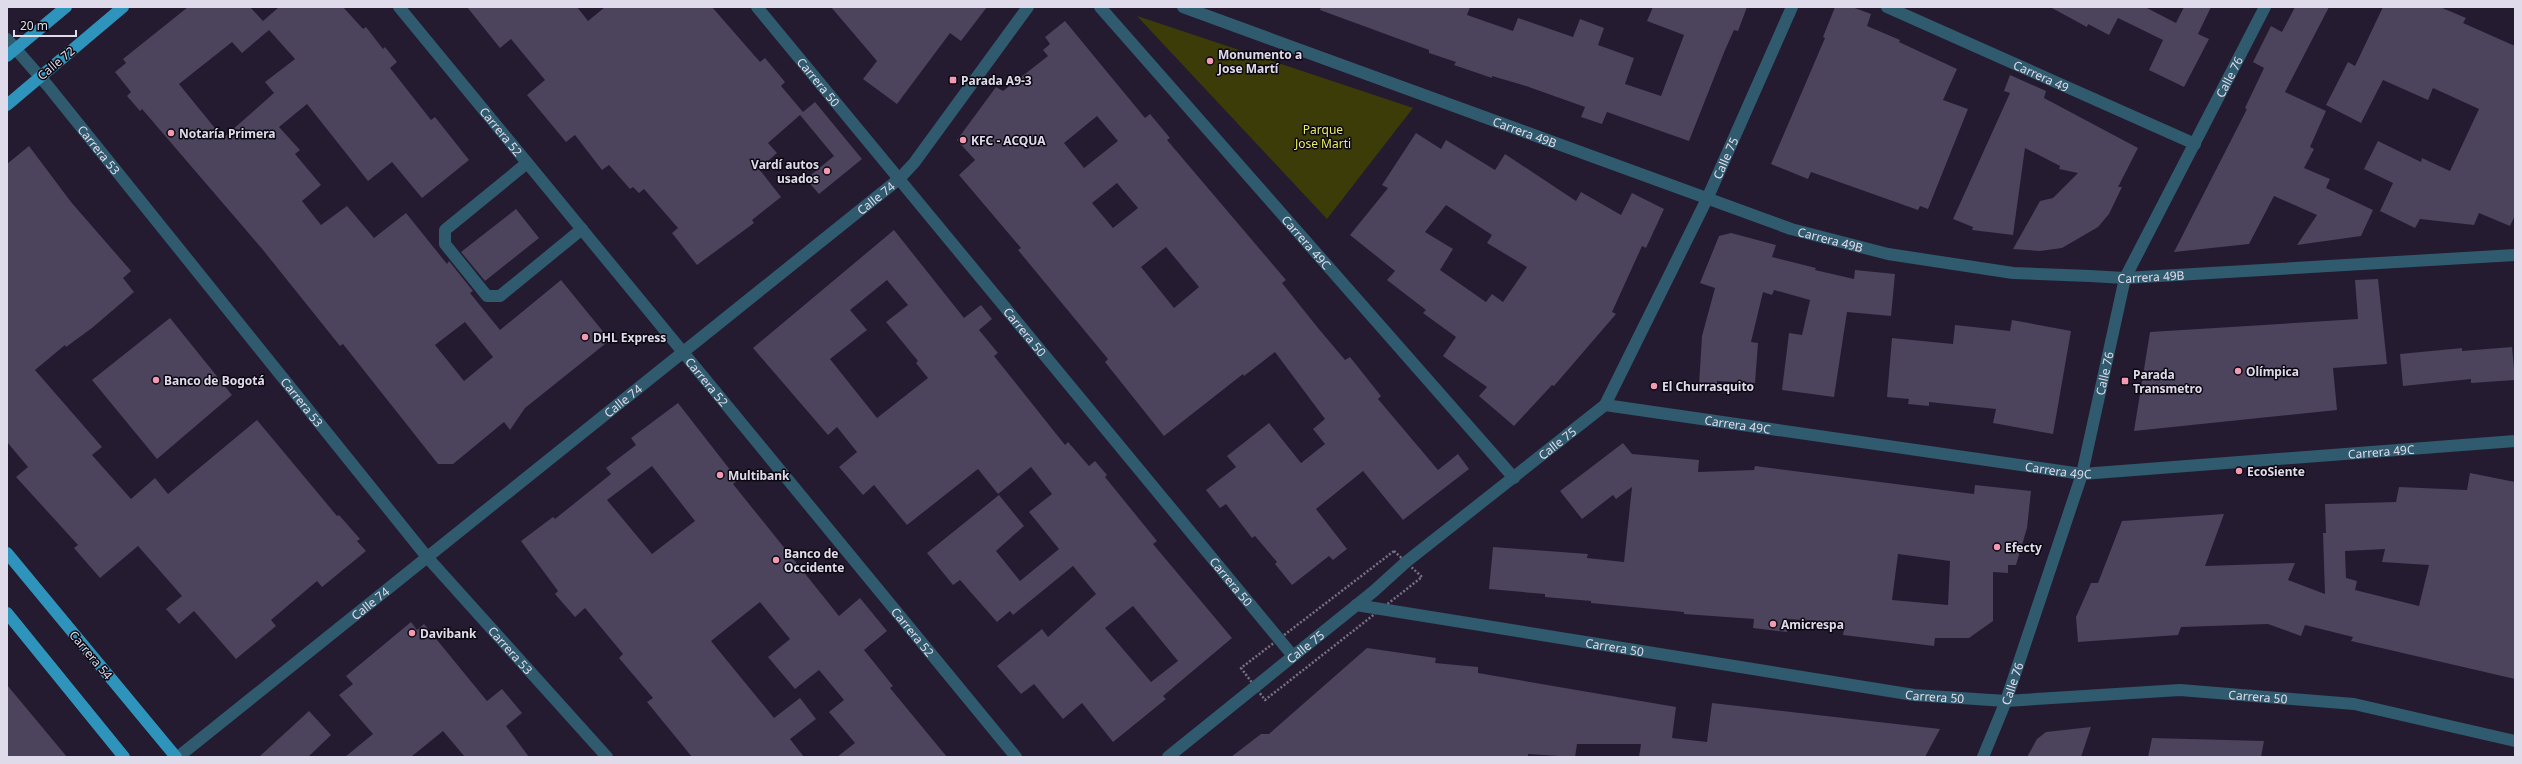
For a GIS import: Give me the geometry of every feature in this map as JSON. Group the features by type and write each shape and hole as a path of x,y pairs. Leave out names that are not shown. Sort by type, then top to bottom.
{"main road":[{"path":"7,56 66,7"},
{"name":"Calle 72","path":"7,105 123,7"},
{"name":"Carrera 54","path":"7,553 177,757"},
{"path":"7,613 124,757"}],"street":[{"name":"Carrera 52","path":"399,7 1016,757"},
{"name":"Carrera 50","path":"757,7 1293,656"},
{"name":"Calle 74","path":"177,757 899,179 914,163 1028,7"},
{"name":"Carrera 49C","path":"1100,7 1514,478"},
{"name":"Carrera 49B","path":"1183,7 1791,229 1888,254 2013,273 2126,278 2515,255"},
{"name":"Calle 75","path":"1168,757 1356,606 1406,562 1605,405 1708,199 1792,7"},
{"name":"Carrera 49","path":"1887,7 2195,144"},
{"name":"Calle 76","path":"1983,757 2006,701 2082,474 2126,278 2265,7"},
{"name":"Carrera 53","path":"7,39 17,48 40,76 428,557 607,757"},
{"path":"527,162 445,230 445,244 487,296 500,296 582,229"},
{"name":"Carrera 49C","path":"1605,405 2082,474 2515,441"},
{"name":"Carrera 50","path":"1356,606 1914,695 2006,701 2180,690 2354,704 2515,741"}],"green space":[{"name":"Parque Jose Marti","path":"1137,16 1413,108 1327,219"}],"building":[{"path":"188,7 250,7 263,21 279,7 343,7 363,29 366,27 383,49 385,47 397,62 390,68 431,120 435,117 469,160 422,198 392,162 368,181 307,104 279,127 300,150 295,154 321,185 302,201 321,225 347,206 374,238 406,213 447,264 449,261 473,291 470,293 500,330 561,280 610,340 525,408 510,430 504,422 453,464 438,464 343,344 340,346 263,250 142,109 140,111 127,96 131,92 115,72 126,63 123,59","holes":["269,30 295,59 265,82 274,93 223,138 179,84 232,42 242,53","465,322 493,357 464,381 435,345"]},
{"path":"467,7 577,7 588,21 605,7 712,7 760,62 765,58 785,82 781,86 803,112 815,102 862,159 819,194 806,179 834,156 800,115 768,143 777,153 759,169 781,197 752,220 754,223 697,265 672,233 678,228 644,189 639,193 633,187 630,189 609,165 602,170 575,135 566,142 527,95 545,80 511,39 500,48"},
{"path":"831,7 987,7 961,41 950,33 897,104 863,79 877,61"},
{"path":"1321,7 1470,7 1467,15 1513,31 1518,18 1573,37 1580,19 1604,28 1598,45 1634,58 1625,84 1661,96 1684,35 1647,21 1653,7 1747,7 1738,31 1734,30 1725,50 1689,141 1607,112 1602,124 1581,117 1585,107 1526,86 1492,76 1492,78 1454,65 1456,62 1429,53 1429,50 1320,10"},
{"path":"1835,7 1852,7 1871,14 1867,26 1900,40 1899,42 1957,69 1943,100 1968,109 1928,209 1920,206 1918,210 1811,172 1808,179 1771,164 1825,38 1823,37"},
{"path":"2050,7 2145,7 2176,23 2184,7 2211,7 2198,34 2209,39 2184,87 2149,70 2163,40 2118,18 2109,35 2088,24 2087,27"},
{"path":"2295,7 2329,7 2285,92 2326,111 2310,147 2314,149 2304,168 2330,179 2326,188 2373,210 2361,236 2297,245 2317,215 2274,196 2249,244 2174,252 2247,109 2245,108 2264,68 2253,62 2271,26 2282,32"},
{"path":"2383,7 2440,7 2466,18 2463,23 2515,46 2515,215 2510,226 2479,213 2474,225 2420,219 2415,228 2380,211 2393,183 2364,169 2378,141 2421,162 2422,158 2450,171 2479,109 2433,88 2428,100 2383,80 2361,123 2326,105 2348,62 2355,66"},
{"path":"1065,21 1145,118 1150,114 1170,138 1167,140 1286,280 1282,283 1318,328 1345,360 1350,357 1381,396 1378,399 1438,470 1458,454 1469,469 1403,520 1363,471 1316,509 1347,549 1333,560 1329,556 1292,585 1275,564 1277,562 1255,536 1252,538 1226,504 1220,508 1206,490 1236,467 1227,456 1269,423 1301,463 1325,444 1313,429 1325,419 1275,352 1244,376 1243,374 1164,436 1105,362 1108,359 1018,250 1021,248 959,175 975,160 957,140 996,87 1003,91 1048,56 1043,50 1050,44 1045,37","holes":["1097,116 1118,141 1084,168 1064,143","1117,183 1138,208 1113,228 1092,203","1166,247 1199,287 1174,308 1141,267"]},
{"path":"2010,75 2046,91 2044,98 2138,148 2118,187 2122,187 2109,214 2098,227 2062,248 2040,251 2013,249 2040,201 2053,198 2078,173 2059,169 2060,166 2025,148 2013,235 1972,230 1973,227 1953,219 2010,93 2004,91"},
{"path":"1416,133 1441,149 1446,140 1495,170 1505,154 1576,201 1581,192 1621,215 1632,193 1664,209 1646,248 1642,246 1612,312 1616,314 1554,386 1552,385 1514,426 1479,396 1487,387 1443,356 1456,337 1423,313 1426,310 1387,280 1395,271 1350,235 1388,188 1382,185","holes":["1446,205 1492,235 1487,243 1527,267 1503,302 1492,294 1486,302 1440,270 1453,249 1425,232"]},
{"path":"29,146 71,202 131,271 123,278 134,292 92,328 66,347 65,345 35,370 102,447 92,455 131,499 155,478 168,494 257,420 337,516 339,515 360,539 357,541 366,551 322,587 317,581 271,620 276,626 236,659 194,611 179,624 166,609 182,596 138,546 100,578 74,548 78,545 16,477 28,467 7,442 7,164"},
{"path":"516,209 539,238 485,281 461,252"},
{"path":"894,230 964,318 981,305 992,319 979,330 998,353 994,356 1065,445 1068,442 1089,466 1095,461 1107,475 1105,477 1157,541 1153,544 1232,638 1163,696 1166,699 1113,742 1082,703 1063,719 1034,684 1021,694 997,666 1042,629 1048,637 1096,594 1073,566 1013,615 1010,611 997,622 960,580 953,585 927,553 999,495 1024,526 996,551 1020,581 1059,549 1029,512 1052,494 1031,467 998,494 978,469 907,525 874,485 863,495 839,467 857,452 837,427 828,435 753,348","holes":["887,280 908,305 886,322 918,361 916,363 928,378 877,418 830,359 867,330 850,310","1133,606 1178,661 1151,682 1105,628"]},
{"path":"1731,233 1776,245 1772,257 1816,268 1815,270 1854,279 1855,270 1895,274 1891,316 1847,312 1834,397 1782,390 1789,333 1802,335 1810,300 1774,290 1772,295 1763,292 1751,342 1758,343 1755,383 1717,381 1717,386 1699,385 1702,336 1715,288 1700,283 1719,236"},
{"name":"Olímpica","path":"2378,279 2387,364 2333,368 2337,410 2134,431 2150,332 2358,319 2355,280"},
{"name":"Banco de Bogotá","path":"170,318 232,395 157,459 92,380"},
{"path":"2012,320 2071,331 2053,434 1993,423 1996,409 1929,402 1929,406 1908,404 1909,399 1887,397 1892,338 1953,344 1955,325 2010,331"},
{"path":"2512,347 2515,380 2471,383 2471,379 2403,386 2400,354 2462,348 2462,351"},
{"path":"678,403 738,480 733,484 839,616 860,598 887,631 864,650 893,686 890,688 947,757 837,757 855,743 829,712 844,700 819,670 795,689 768,657 790,639 760,602 711,641 774,718 800,698 816,719 790,739 804,757 692,757 647,702 653,698 619,658 623,654 585,608 575,617 555,594 558,591 521,541 553,517 555,519 611,474 606,468 636,445 631,438","holes":["652,466 695,521 652,554 607,500"]},
{"path":"1623,443 1632,454 1699,460 1698,472 1754,470 1755,466 1974,494 1975,485 2031,491 2027,528 2016,565 2008,565 2008,573 1993,572 1993,621 1969,638 1935,638 1934,646 1843,635 1845,623 1788,619 1787,632 1753,628 1754,619 1684,614 1684,612 1545,597 1545,594 1489,589 1493,547 1588,554 1587,558 1624,562 1632,487 1616,499 1613,495 1582,519 1560,491","holes":["1898,554 1950,561 1948,605 1892,600"]},
{"path":"2470,473 2515,482 2515,679 2351,641 2353,637 2305,625 2301,636 2268,624 2181,627 2178,635 2078,642 2076,617 2091,583 2098,583 2122,521 2224,514 2205,566 2295,563 2288,580 2325,594 2323,533 2326,533 2325,504 2396,502 2399,487 2467,490","holes":["2385,549 2382,562 2429,565 2419,606 2355,590 2357,581 2346,578 2345,551"]},
{"path":"411,622 417,630 424,624 487,701 502,689 522,713 506,726 529,757 465,757 443,731 411,757 345,757 373,734 339,695 353,684 346,676"},
{"path":"1367,648 1436,658 1435,663 1478,667 1478,673 1676,707 1672,738 1707,742 1712,703 1940,729 1925,757 1639,757 1641,744 1577,744 1575,757 1528,754 1528,757 1231,757 1261,734 1269,734"},
{"path":"7,685 67,757 7,757"},
{"path":"309,711 331,735 308,757 259,757"},
{"path":"2091,727 2081,757 2027,757 2037,739 2046,732"},
{"path":"2152,738 2264,741 2261,757 2148,757"}],"place":[{"name":"Monumento a Jose Martí","path":"1210,61"},
{"name":"Parada A9-3","path":"953,80"},
{"name":"Notaría Primera","path":"171,133"},
{"name":"KFC - ACQUA","path":"963,140"},
{"name":"Vardí autos usados","path":"827,171"},
{"name":"DHL Express","path":"585,337"},
{"name":"Olímpica","path":"2238,371"},
{"name":"Banco de Bogotá","path":"156,380"},
{"name":"Parada Transmetro","path":"2125,381"},
{"name":"El Churrasquito","path":"1654,386"},
{"name":"EcoSiente","path":"2239,471"},
{"name":"Multibank","path":"720,475"},
{"name":"Efecty","path":"1997,547"},
{"name":"Banco de Occidente","path":"776,560"},
{"name":"Amicrespa","path":"1773,624"},
{"name":"Davibank","path":"412,633"}]}
